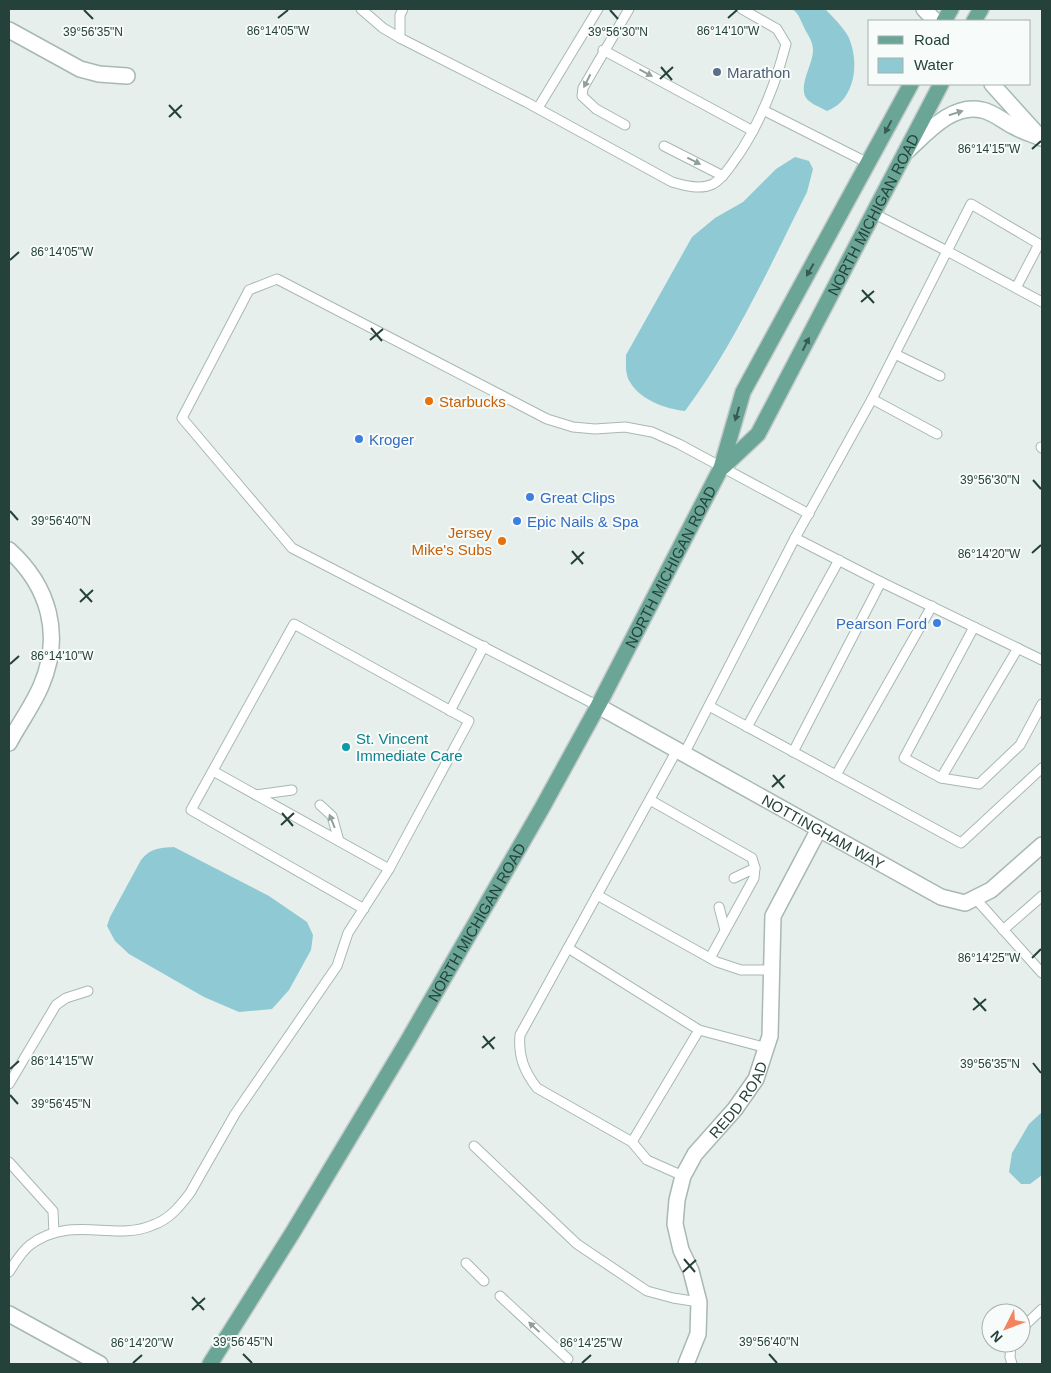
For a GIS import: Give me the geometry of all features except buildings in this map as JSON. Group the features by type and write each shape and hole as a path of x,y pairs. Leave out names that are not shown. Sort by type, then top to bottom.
{"main road":[{"path":"945,20 951,9"},
{"path":"975,20 981,9"},
{"name":"NORTH MICHIGAN ROAD","path":"210,1364 293,1232 407,1042 542,808 598,706 722,468 743,392 909,85"},
{"name":"NORTH MICHIGAN ROAD","path":"722,468 758,434 940,85"}],"street":[{"path":"924,9 934,20"},
{"path":"9,30 80,69 99,74 127,76"},
{"path":"993,85 1042,139"},
{"path":"904,153 948,115 970,109 982,110 1042,139"},
{"path":"9,550 21,561 39,587 48,609 52,629 47,669 40,688 9,743"},
{"name":"NOTTINGHAM WAY","path":"598,706 941,897 965,904 991,890 1042,844"},
{"name":"REDD ROAD","path":"686,1364 698,1334 699,1302 691,1271 681,1250 675,1224 677,1200 683,1176 695,1154 735,1109 756,1079 770,1036 773,916 819,829"},
{"path":"9,1314 100,1364"}],"lane":[{"path":"361,9 383,28 400,38 538,108 672,182 684,186 698,187 713,184 723,176 739,155 763,110 780,67 786,44 777,29 742,9"},
{"path":"400,38 400,15 403,9"},
{"path":"538,108 598,9"},
{"path":"625,125 596,109 582,96 583,88 603,50 629,9"},
{"path":"603,50 753,131"},
{"path":"763,110 868,163"},
{"path":"664,146 723,176"},
{"path":"683,1176 647,1160 632,1142 538,1088 528,1076 522,1062 519,1048 520,1035 650,800 709,706 796,538 872,399 971,204 1039,244 1016,288"},
{"path":"873,213 1042,302"},
{"path":"598,706 292,548 182,418 249,290 277,279 547,419 574,427 595,429 625,427 652,432 679,444 809,514"},
{"path":"895,354 940,376"},
{"path":"872,399 937,434"},
{"path":"796,538 881,582 1042,660"},
{"path":"747,727 838,560"},
{"path":"793,752 881,582"},
{"path":"836,775 932,606"},
{"path":"9,1272 30,1245 54,1233 81,1229 137,1230 152,1226 174,1213 190,1193 235,1114 337,966 348,933 364,910 389,869 469,722 294,624 191,810 364,910"},
{"path":"974,627 904,758 941,778 978,784 1020,745 1042,704"},
{"path":"450,710 484,646"},
{"path":"941,778 1018,648"},
{"path":"709,706 962,843 1042,768"},
{"path":"213,771 389,869"},
{"path":"256,795 292,790"},
{"path":"650,800 752,858 755,868 754,878 710,958"},
{"path":"320,805 332,816 339,841"},
{"path":"734,878 755,868"},
{"path":"597,895 710,958 741,970 772,970"},
{"path":"1003,930 1042,896"},
{"path":"975,898 1042,973"},
{"path":"719,907 725,930"},
{"path":"568,948 699,1030 766,1048"},
{"path":"9,1084 56,1006 66,998 88,991"},
{"path":"632,1142 699,1030"},
{"path":"474,1146 583,1249 647,1291 699,1302"},
{"path":"9,1162 53,1211 54,1233"},
{"path":"466,1263 484,1281"},
{"path":"500,1296 568,1359"},
{"path":"1031,1319 1042,1309"}],"water":[{"path":"792,9 825,9 846,32 852,46 854,68 850,89 837,106 827,111 811,103 805,96 804,85 813,46 799,16"},
{"path":"795,157 809,161 813,169 807,192 765,276 720,359 685,411 662,406 647,399 634,388 628,379 626,355 692,237 715,218 743,202 776,169"},
{"path":"174,847 269,896 307,922 313,935 311,950 289,990 272,1009 239,1012 204,997 129,954 115,941 107,926 141,860 148,853 156,849"},
{"path":"1042,1112 1042,1175 1030,1184 1021,1184 1009,1172 1012,1153 1029,1124"}],"place":[{"name":"Marathon","path":"717,72"},
{"name":"Starbucks","path":"429,401"},
{"name":"Kroger","path":"359,439"},
{"name":"Great Clips","path":"530,497"},
{"name":"Epic Nails & Spa","path":"517,521"},
{"name":"Jersey Mike's Subs","path":"502,541"},
{"name":"Pearson Ford","path":"937,623"},
{"name":"St. Vincent Immediate Care","path":"346,747"}]}
